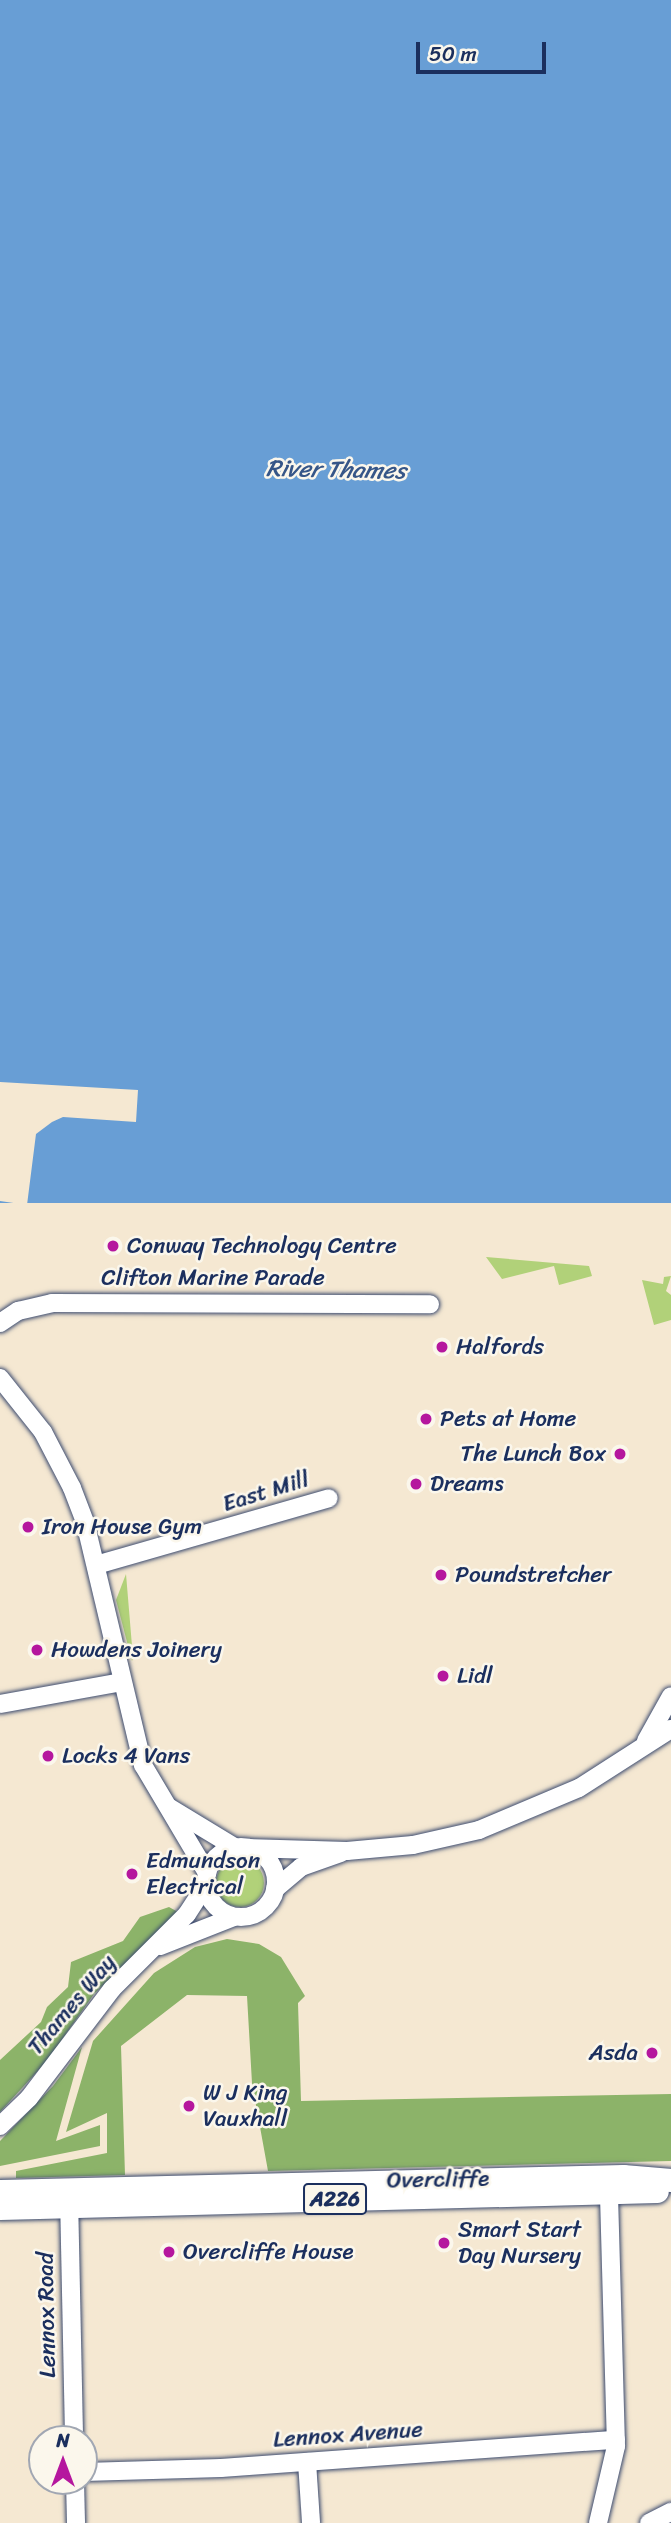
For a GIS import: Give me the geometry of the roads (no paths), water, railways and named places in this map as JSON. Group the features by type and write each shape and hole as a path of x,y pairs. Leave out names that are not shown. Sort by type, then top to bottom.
{"main road":[{"name":"Overcliffe","path":"520,2178 535,2186 606,2184 609,2192"},
{"name":"Overcliffe","path":"0,2208 145,2187 520,2178 671,2180"},
{"name":"Overcliffe","path":"145,2187 156,2196 262,2194 276,2201"},
{"name":"Overcliffe","path":"0,2191 69,2198 276,2201 671,2191"}],"street":[{"name":"Clifton Marine Parade","path":"0,1323 18,1311 52,1303 430,1304"},
{"path":"0,1378 26,1407 56,1455 85,1522 142,1765 206,1879 214,1905 234,1916 257,1913 275,1889 301,1867 347,1851"},
{"name":"East Mill","path":"96,1565 330,1498"},
{"path":"0,1704 122,1682"},
{"path":"642,1746 671,1696"},
{"path":"206,1879 219,1855 241,1848 347,1851 439,1840 527,1814 579,1788 671,1728"},
{"path":"161,1802 269,1861 275,1889"},
{"name":"Thames Way","path":"0,2126 29,2098 112,1989 157,1947 206,1879"},
{"name":"Thames Way","path":"157,1947 234,1916"},
{"path":"598,2523 616,2440 609,2192"},
{"name":"Lennox Road","path":"69,2198 74,2425"},
{"name":"Lennox Avenue","path":"98,2471 307,2462 616,2440"},
{"path":"307,2462 311,2523"},
{"path":"75,2495 76,2523"},
{"path":"649,2523 671,2512"}],"water":[{"name":"River Thames","path":"0,0 671,0 671,1203 0,1203"}],"place":[{"name":"Conway Technology Centre","path":"113,1246"},
{"name":"Halfords","path":"442,1347"},
{"name":"Pets at Home","path":"426,1419"},
{"name":"The Lunch Box","path":"620,1454"},
{"name":"Dreams","path":"416,1484"},
{"name":"Iron House Gym","path":"28,1527"},
{"name":"Poundstretcher","path":"441,1575"},
{"name":"Howdens Joinery","path":"37,1650"},
{"name":"Lidl","path":"443,1676"},
{"name":"Locks 4 Vans","path":"48,1756"},
{"name":"Edmundson Electrical","path":"132,1874"},
{"name":"Asda","path":"652,2053"},
{"name":"W J King Vauxhall","path":"189,2106"},
{"name":"Smart Start Day Nursery","path":"444,2243"},
{"name":"Overcliffe House","path":"169,2252"}]}
